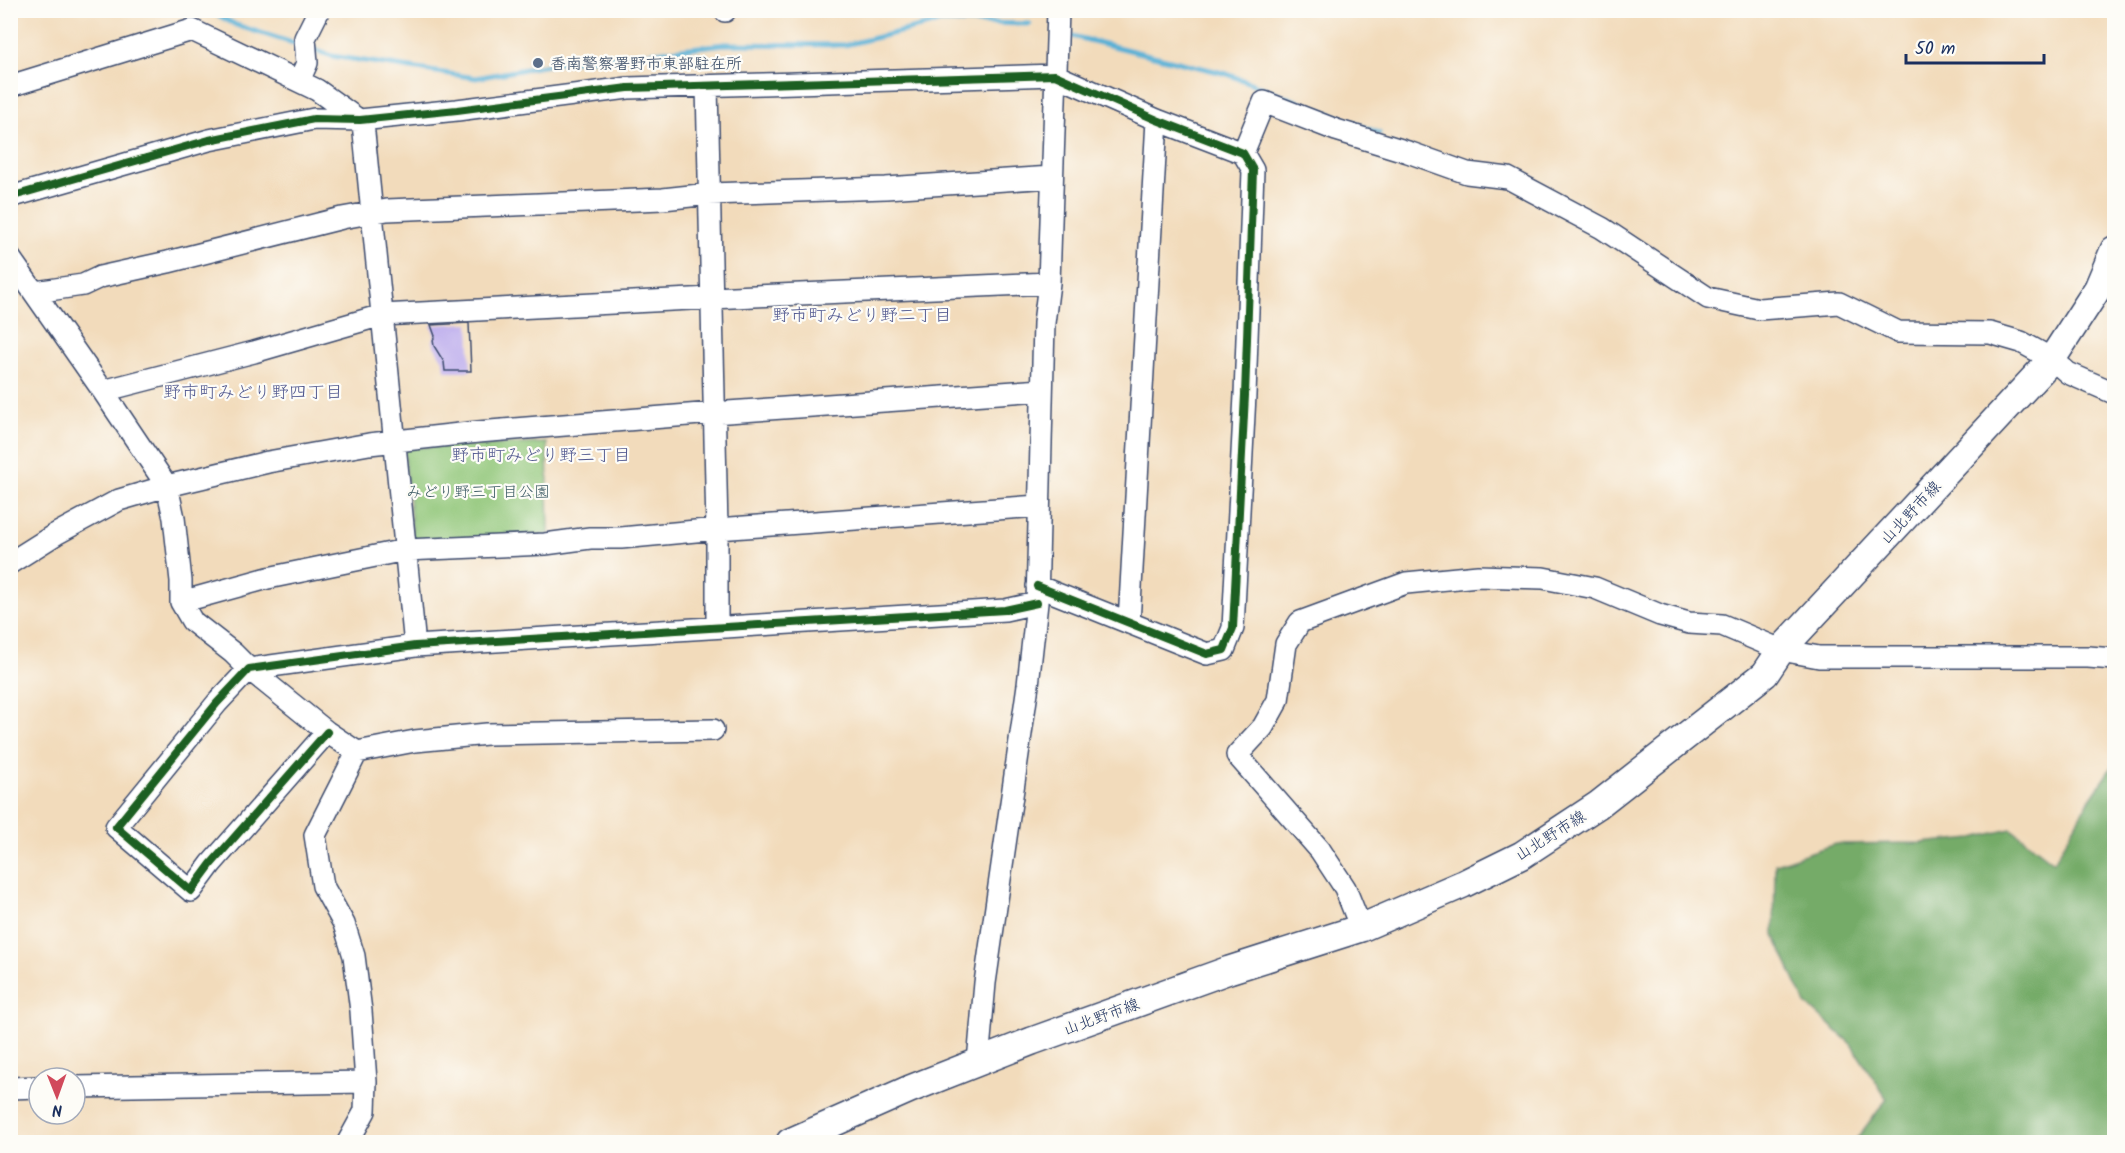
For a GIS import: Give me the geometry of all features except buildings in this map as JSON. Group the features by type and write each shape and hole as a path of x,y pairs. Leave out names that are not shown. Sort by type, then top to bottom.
{"main road":[{"name":"山北野市線","path":"790,1143 910,1089 978,1062 1228,970 1361,928 1463,884 1522,855 1598,806 1765,674 1781,650 2052,359 2098,288 2115,250"}],"street":[{"path":"303,72 305,38 319,10"},
{"path":"978,1062 985,983 1028,685 1037,594 1044,323 1048,283 1058,10"},
{"path":"10,86 192,30 303,72 317,90 363,123 415,646"},
{"path":"10,197 209,140 314,119 360,120 628,88 1055,75 1157,120 1243,153 1253,170 1245,395 1233,628 1224,650 1207,654 1129,623 1037,594 1005,610 415,646 249,669 217,703 116,827 191,891 211,864 327,732"},
{"path":"707,86 717,529 717,627"},
{"path":"1243,153 1264,102 1336,130 1467,173 1508,177 1602,228 1708,298 1759,309 1839,303 1898,332 1990,333 2021,342 2052,359 2068,373 2115,393"},
{"path":"1129,623 1157,120"},
{"path":"35,292 83,285 100,277 342,218 387,210 886,188 1052,177"},
{"path":"10,258 104,391 167,486 174,518 181,602 192,621 234,653 249,669 327,732 357,752 415,741 487,734 713,730"},
{"path":"104,391 254,352 382,315 1048,283"},
{"path":"10,563 56,534 119,500 268,462 394,440 713,413 1042,390"},
{"path":"181,602 268,578 405,550 545,544 590,538 621,538 1039,506"},
{"path":"1361,928 1345,888 1320,850 1237,755 1263,727 1278,700 1286,644 1300,622 1406,583 1478,576 1544,578 1595,588 1660,615 1689,623 1722,625 1781,650 1819,657 2088,657 2115,659"},
{"path":"348,1143 365,1110 366,1082 361,1011 354,956 344,924 323,886 315,835 357,752"},
{"path":"87,1087 366,1082"},
{"path":"10,1088 27,1087"}],"green space":[{"name":"みどり野三丁目公園","path":"547,443 549,534 413,540 404,448"},
{"path":"2111,768 2114,770 2114,1142 1854,1142 1887,1099 1851,1044 1805,1003 1774,935 1775,864 1835,844 1921,843 1973,838 2011,829 2054,862 2088,802"}],"waterway":[{"path":"209,10 236,25 302,46"},
{"path":"311,49 332,56 476,78 559,63 725,44 845,45 941,22 1030,24"},
{"path":"1072,36 1227,74 1379,133"}],"cycle path":[{"path":"10,197 209,140 314,119 360,120 628,88 1055,75 1157,120 1243,153 1253,170 1245,395 1233,628 1224,650 1207,654 1037,586"},
{"path":"327,732 211,864 191,891 116,827 217,703 249,669 415,646 1005,610 1037,603"}],"place":[{"name":"香南警察署野市東部駐在所","path":"538,63"}],"district":[{"name":"野市町みどり野二丁目","path":"862,315"},
{"name":"野市町みどり野四丁目","path":"253,392"},
{"name":"野市町みどり野三丁目","path":"541,455"}]}
